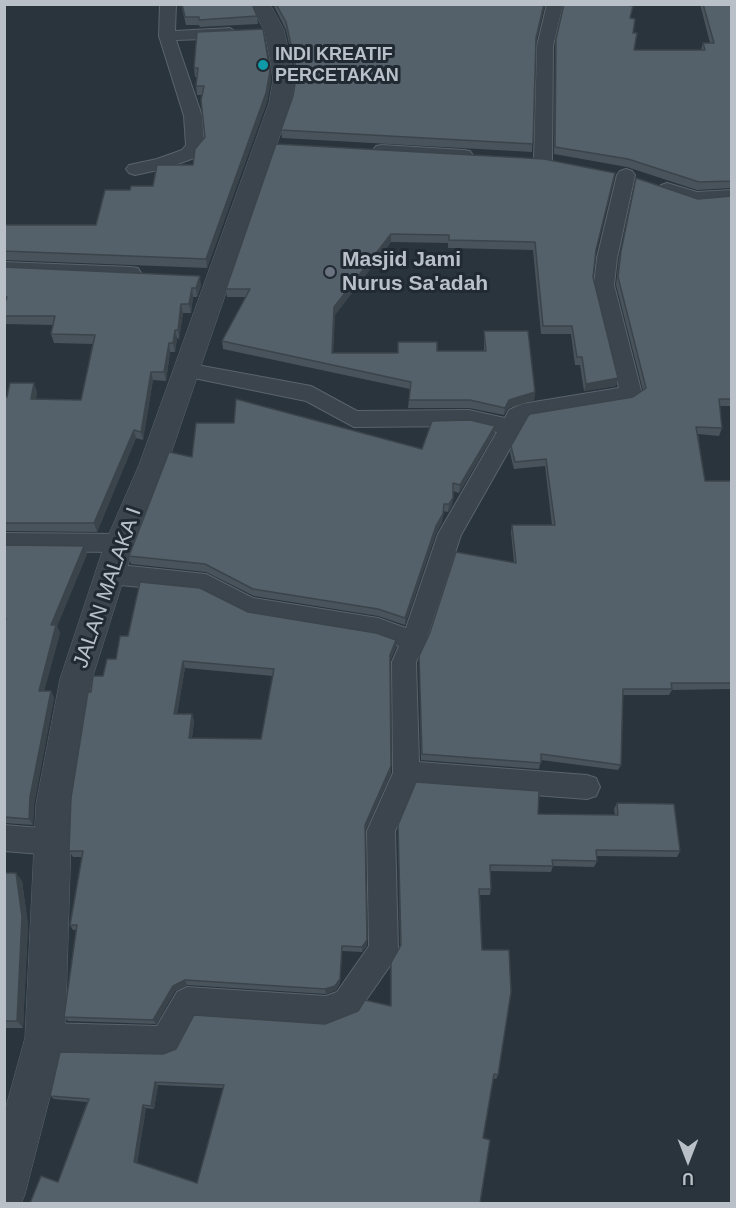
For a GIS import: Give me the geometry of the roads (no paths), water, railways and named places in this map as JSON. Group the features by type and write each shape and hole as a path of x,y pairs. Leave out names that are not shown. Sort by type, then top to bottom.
{"street":[{"path":"135,170 188,154 195,146 193,116 170,35 168,4"},
{"path":"543,160 545,46 555,4"},
{"path":"170,35 192,35 267,17"},
{"name":"JALAN MALAKA I","path":"4,1194 45,1038 54,804 76,680 120,543 153,465 186,370 207,277 275,144 284,81 267,17"},
{"path":"363,149 477,156"},
{"path":"521,159 564,164"},
{"path":"605,171 626,175 696,198 732,196"},
{"path":"45,1038 165,1041 187,1002 326,1011 347,1003 384,950 381,831 406,773 404,662 414,641 450,534 514,421 522,412 631,394 604,285 607,258 626,175"},
{"path":"4,268 148,274"},
{"path":"186,370 311,394 354,419 469,418 514,421"},
{"path":"4,542 120,543"},
{"path":"110,574 206,584 249,607 378,628 414,641"},
{"path":"406,773 587,787"},
{"path":"4,838 52,842"}],"place":[{"name":"INDI KREATIF PERCETAKAN","path":"263,65"},
{"name":"Masjid Jami Nurus Sa'adah","path":"330,272"}]}
